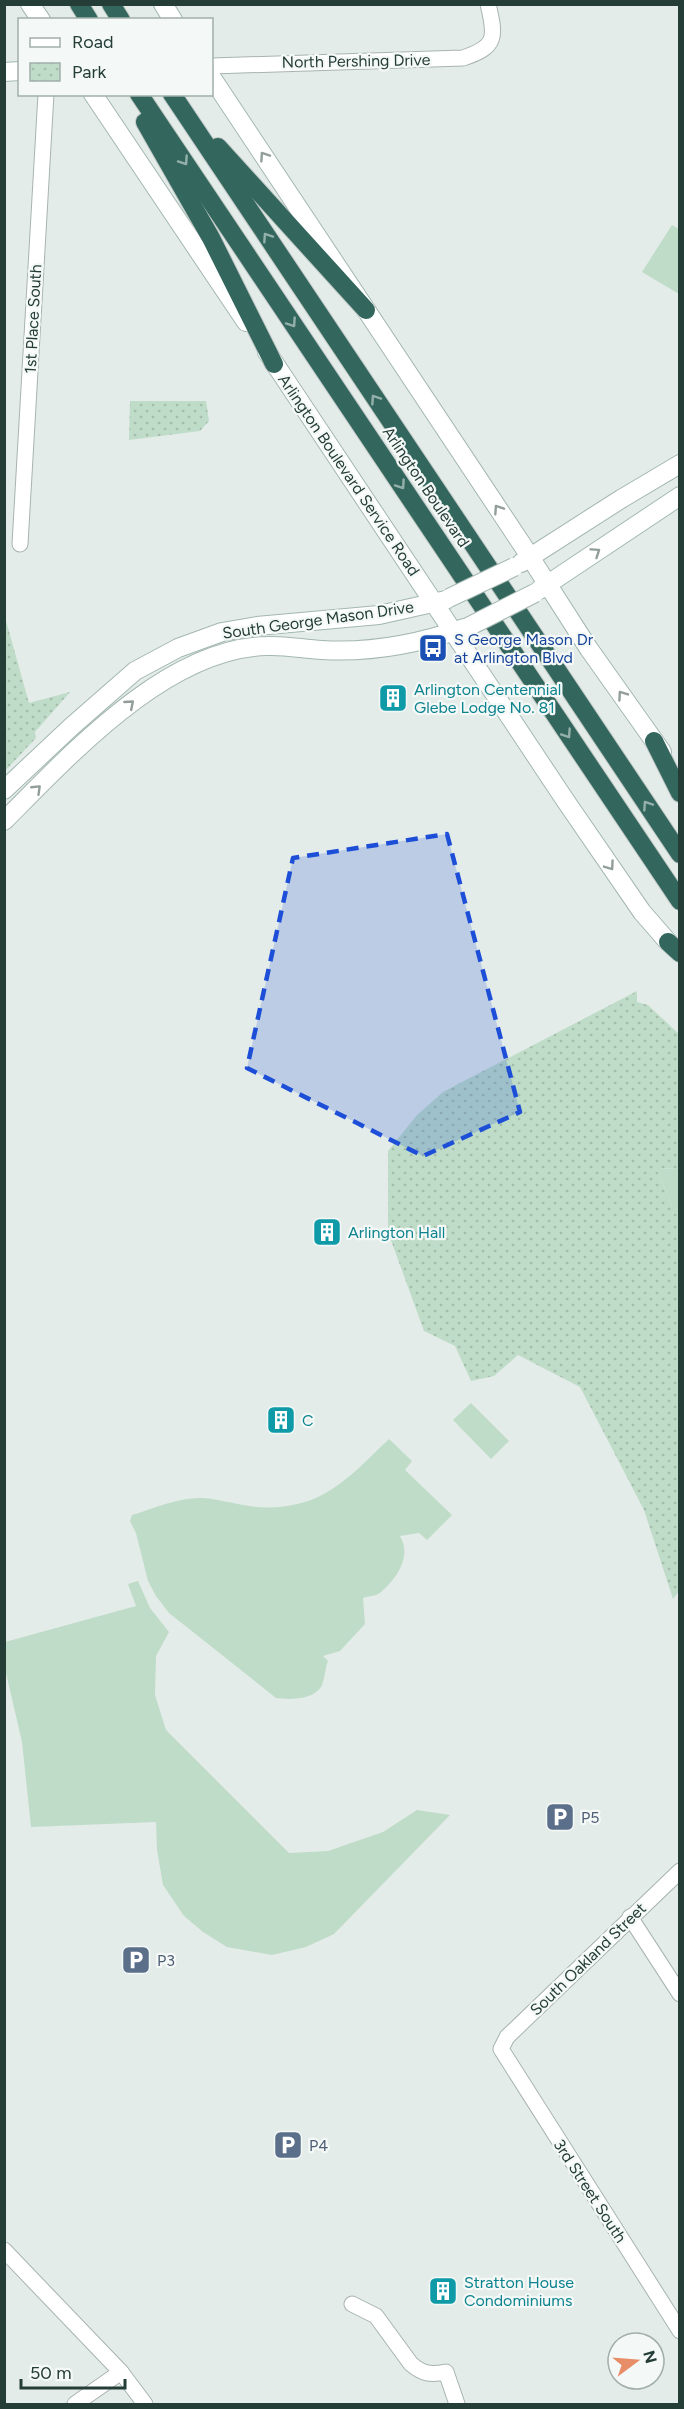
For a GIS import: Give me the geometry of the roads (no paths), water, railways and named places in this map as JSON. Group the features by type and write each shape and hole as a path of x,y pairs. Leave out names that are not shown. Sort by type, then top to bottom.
{"highway":[{"path":"78,4 86,18"},
{"path":"111,4 120,18"},
{"path":"130,96 205,228 274,364"},
{"name":"Arlington Boulevard","path":"140,96 680,901"},
{"path":"174,98 366,310"},
{"name":"Arlington Boulevard","path":"174,98 680,854"},
{"path":"654,741 680,793"}],"main road":[{"path":"30,4 40,18"},
{"path":"163,4 172,18"},
{"path":"213,80 530,557 541,588 590,650 680,779"},
{"name":"Arlington Boulevard Service Road","path":"94,96 274,364 461,629 571,810 642,912 674,948"},
{"name":"South George Mason Drive","path":"4,790 47,748 135,671 198,639 257,626 379,615 442,601 514,567 680,464"},
{"name":"South George Mason Drive","path":"4,821 86,742 137,698 177,673 221,653 266,646 322,650 379,649 400,646 461,629 541,588 680,496"}],"street":[{"name":"North Pershing Drive","path":"213,66 463,58 482,52 493,39 493,23 488,4"},
{"name":"1st Place South","path":"20,544 46,96"},
{"name":"South Oakland Street","path":"501,2049 507,2037 680,1871"},
{"path":"630,1917 680,1994"},
{"name":"3rd Street South","path":"501,2049 680,2331"},
{"path":"4,2250 121,2372 145,2404"},
{"path":"352,2304 376,2316 411,2364 418,2370 429,2375 446,2372 457,2404"},
{"path":"75,2404 121,2372"}],"place":[{"name":"S George Mason Dr at Arlington Blvd","path":"433,648"},
{"name":"Arlington Centennial Glebe Lodge No. 81","path":"393,698"},
{"name":"Arlington Hall","path":"327,1232"},
{"name":"C","path":"281,1420"},
{"name":"P5","path":"560,1817"},
{"name":"P3","path":"136,1960"},
{"name":"P4","path":"288,2145"},
{"name":"Stratton House Condominiums","path":"443,2291"}]}
